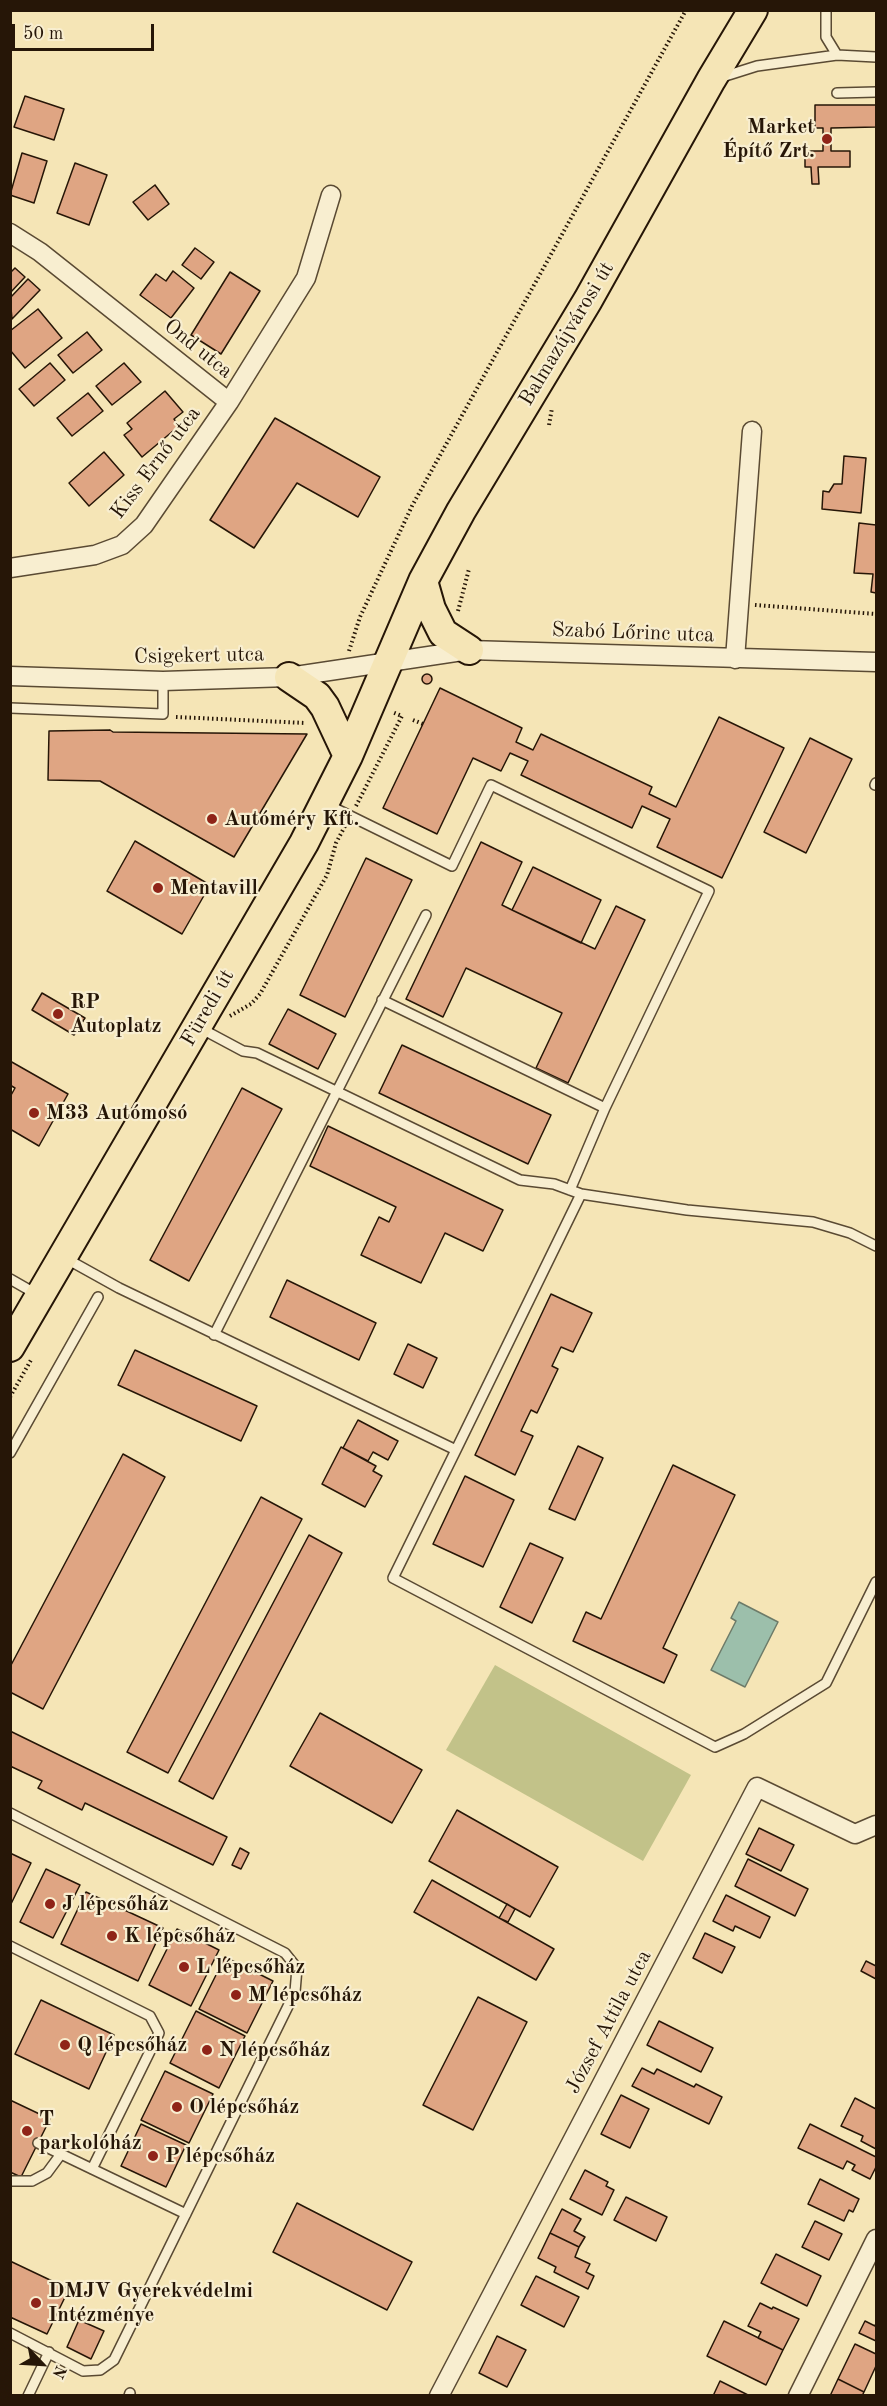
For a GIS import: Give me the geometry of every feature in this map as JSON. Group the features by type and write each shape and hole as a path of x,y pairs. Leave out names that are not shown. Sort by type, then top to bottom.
{"main road":[{"name":"Balmazújvárosi út","path":"388,661 423,581 461,511 588,300 711,80 753,10"},
{"path":"423,581 431,609 443,633 469,650"},
{"name":"Füredi út","path":"22,1352 40,1296 207,1032 348,756 388,661"},
{"path":"289,677 316,696 325,707 348,756"}],"street":[{"name":"Ond utca","path":"10,233 40,252 229,402 306,278 331,195"},
{"name":"Kiss Ernő utca","path":"10,568 95,555 122,545 144,525 229,402"},
{"path":"735,659 752,431"},
{"name":"Szabó Lőrinc utca","path":"388,661 469,650 876,662"},
{"name":"Csigekert utca","path":"10,676 163,681 289,677 388,661"},
{"name":"József Attila utca","path":"443,2394 757,1787 855,1834 876,1825"},
{"path":"798,2396 876,2239"}],"lane":[{"path":"826,10 826,37 837,55"},
{"path":"711,80 757,66 837,55 876,57"},
{"path":"837,93 876,92"},
{"path":"10,708 163,714 163,681"},
{"path":"324,802 452,866 491,785 709,891 605,1108 570,1190"},
{"path":"214,1335 426,915"},
{"path":"382,1000 605,1108"},
{"path":"207,1032 243,1051 257,1053 519,1180 554,1184 581,1194 687,1210 813,1222 850,1233 876,1246"},
{"path":"581,1194 393,1578 714,1747 744,1734 826,1683 876,1582"},
{"path":"63,1257 119,1288 214,1335 456,1450"},
{"path":"10,1279 40,1296"},
{"path":"10,1453 98,1298"},
{"path":"10,1813 285,1953 297,1968 295,1992 114,2360 100,2370 83,2371 10,2333"},
{"path":"10,1946 150,2016 159,2034 92,2169"},
{"path":"38,2143 186,2214"},
{"path":"10,2181 32,2181 46,2173 61,2154"},
{"path":"28,2396 49,2352"}],"path":[{"path":"342,668 360,617 412,506 686,10"},
{"path":"455,620 469,569"},
{"path":"739,604 876,614"},
{"path":"175,717 316,723 325,707"},
{"path":"413,720 423,724"},
{"path":"207,1032 251,1004 260,994 327,875 336,843"},
{"path":"10,1397 22,1352"}],"green space":[{"path":"495,1665 691,1775 643,1861 446,1750"}],"shaded area":[{"path":"739,1602 778,1622 745,1687 711,1670 736,1621 731,1618"}],"building":[{"path":"25,96 64,109 54,140 14,127"},
{"name":"Market Építő Zrt.","path":"815,105 876,105 876,127 831,128 831,151 850,151 850,167 818,167 819,184 812,184 811,167 805,167 805,151 823,151 823,128 815,128"},
{"path":"22,153 47,161 34,203 10,195"},
{"path":"75,163 107,175 89,225 57,213"},
{"path":"155,185 169,204 148,220 133,202"},
{"path":"195,248 214,262 201,279 182,265"},
{"path":"15,268 25,277 10,293 10,273"},
{"path":"173,271 194,288 171,318 140,295 156,274 166,281"},
{"path":"230,272 260,291 221,354 191,335"},
{"path":"28,279 40,290 12,319 10,298"},
{"path":"38,309 62,338 25,368 10,350 10,331"},
{"path":"87,332 102,350 73,373 58,355"},
{"path":"50,363 65,380 34,406 19,389"},
{"path":"124,363 141,382 112,405 96,386"},
{"path":"165,391 183,412 174,419 179,426 142,457 124,435 132,429 127,423"},
{"path":"88,393 103,411 72,436 57,418"},
{"path":"275,418 380,477 358,517 297,483 254,548 210,520"},
{"path":"104,452 124,475 89,506 69,483"},
{"path":"844,456 866,458 861,513 822,509 823,491 829,492 834,484 842,484"},
{"path":"859,523 876,525 876,593 871,592 873,574 854,573"},
{"path":"427,674 432,679 427,684 422,679"},
{"path":"440,688 522,728 516,742 533,750 541,734 652,787 649,794 676,807 719,717 784,748 722,878 657,847 670,819 642,806 632,828 521,775 528,761 510,753 501,771 473,758 437,834 383,808"},
{"name":"Autóméry Kft.","path":"110,730 113,732 307,734 234,857 100,781 48,780 49,731"},
{"path":"810,738 852,759 806,853 764,832"},
{"name":"Mentavill","path":"135,841 210,885 182,934 107,891"},
{"path":"481,842 522,862 502,905 512,910 595,949 616,906 645,920 568,1083 536,1068 562,1013 466,968 443,1017 406,999"},
{"path":"366,858 412,880 345,1017 300,995"},
{"path":"533,867 601,900 581,943 512,910"},
{"name":"RP Autoplatz","path":"42,993 85,1018 74,1035 32,1010"},
{"path":"288,1009 336,1034 318,1069 269,1044"},
{"path":"402,1045 551,1115 528,1164 379,1093"},
{"name":"M33 Autómosó","path":"10,1061 68,1094 39,1146 10,1129 10,1097 15,1088 10,1085"},
{"path":"242,1088 282,1109 189,1281 150,1260"},
{"path":"328,1126 503,1210 483,1251 445,1233 421,1283 361,1255 379,1217 389,1222 396,1207 310,1166"},
{"path":"287,1280 376,1323 359,1360 270,1317"},
{"path":"551,1294 592,1313 573,1352 561,1347 552,1366 558,1369 537,1413 531,1410 521,1431 533,1436 515,1475 475,1455"},
{"path":"408,1344 437,1358 423,1388 394,1374"},
{"path":"135,1350 257,1406 241,1441 118,1385"},
{"path":"358,1420 398,1441 388,1460 373,1452 368,1461 343,1448"},
{"path":"578,1446 603,1458 575,1520 549,1509"},
{"path":"341,1447 376,1466 373,1471 382,1476 365,1507 322,1484"},
{"path":"123,1454 165,1477 43,1709 10,1692 10,1667"},
{"path":"673,1465 735,1495 663,1648 677,1655 664,1683 573,1641 586,1612 601,1619"},
{"path":"465,1476 514,1500 483,1567 433,1544"},
{"path":"261,1497 302,1519 168,1773 127,1752"},
{"path":"309,1535 342,1553 213,1799 179,1781"},
{"path":"530,1543 563,1558 532,1623 500,1607"},
{"path":"320,1713 422,1770 392,1823 290,1766"},
{"path":"10,1731 227,1837 213,1865 85,1803 82,1810 38,1788 42,1781 10,1766"},
{"path":"457,1810 558,1867 530,1917 429,1861"},
{"path":"759,1828 794,1845 781,1871 746,1854"},
{"path":"240,1848 249,1853 241,1869 232,1865"},
{"path":"10,1853 31,1863 10,1906"},
{"path":"748,1859 808,1889 795,1916 735,1886"},
{"name":"J lépcsőház","path":"46,1869 80,1885 53,1938 20,1922"},
{"path":"432,1880 554,1949 536,1980 414,1912"},
{"name":"K lépcsőház","path":"86,1892 163,1928 138,1981 61,1944"},
{"path":"726,1895 770,1917 760,1938 735,1926 733,1931 713,1921"},
{"path":"507,1904 515,1909 508,1922 499,1918"},
{"name":"L lépcsőház","path":"177,1929 219,1950 191,2006 149,1985"},
{"path":"705,1933 735,1947 722,1973 693,1958"},
{"name":"M lépcsőház","path":"225,1957 273,1981 247,2033 199,2009"},
{"path":"866,1961 876,1966 876,1979 861,1971"},
{"path":"478,1997 527,2022 473,2130 423,2105"},
{"name":"Q lépcsőház","path":"41,2000 114,2035 89,2089 15,2054"},
{"name":"N lépcsőház","path":"196,2011 245,2036 219,2088 170,2063"},
{"path":"659,2021 713,2048 701,2072 647,2045"},
{"path":"642,2068 654,2074 657,2069 694,2087 696,2084 722,2097 709,2124 632,2086"},
{"name":"O lépcsőház","path":"165,2071 213,2094 189,2143 141,2120"},
{"path":"621,2095 649,2109 630,2148 601,2134"},
{"path":"855,2098 876,2109 876,2149 861,2141 863,2136 841,2126"},
{"name":"T parkolóház","path":"10,2100 50,2119 21,2177 10,2172"},
{"name":"P lépcsőház","path":"141,2124 186,2145 166,2187 121,2166"},
{"path":"810,2124 876,2157 876,2167 870,2179 852,2170 855,2165 847,2161 843,2169 798,2148"},
{"path":"585,2170 608,2182 606,2186 614,2190 602,2215 570,2199"},
{"path":"820,2179 859,2199 853,2212 849,2210 844,2221 808,2204"},
{"path":"626,2197 667,2217 656,2241 614,2220"},
{"path":"297,2203 412,2262 387,2310 273,2252"},
{"path":"562,2209 581,2219 574,2231 585,2237 579,2247 550,2233"},
{"path":"815,2221 842,2234 829,2260 802,2247"},
{"path":"550,2233 579,2247 575,2257 590,2264 586,2272 594,2276 588,2289 554,2272 556,2267 538,2258"},
{"path":"776,2254 821,2276 807,2306 761,2283"},
{"name":"DMJV Gyerekvédelmi Intézménye","path":"10,2261 69,2289 47,2334 10,2317"},
{"path":"536,2276 579,2297 564,2327 521,2305"},
{"path":"760,2303 799,2319 783,2350 758,2338 761,2332 748,2326"},
{"path":"79,2320 104,2331 91,2359 67,2347"},
{"path":"724,2321 783,2350 766,2385 707,2356"},
{"path":"865,2321 875,2326 876,2323 876,2341 859,2333"},
{"path":"497,2336 526,2350 507,2387 479,2373"},
{"path":"855,2344 876,2354 876,2366 864,2392 838,2379"},
{"path":"838,2379 864,2392 862,2396 830,2396"},
{"path":"720,2381 750,2396 713,2396"}],"place":[{"name":"Market Építő Zrt.","path":"827,139"},
{"name":"Autóméry Kft.","path":"212,819"},
{"name":"Mentavill","path":"158,888"},
{"name":"RP Autoplatz","path":"58,1014"},
{"name":"M33 Autómosó","path":"34,1113"},
{"name":"J lépcsőház","path":"50,1904"},
{"name":"K lépcsőház","path":"112,1936"},
{"name":"L lépcsőház","path":"184,1967"},
{"name":"M lépcsőház","path":"236,1995"},
{"name":"Q lépcsőház","path":"65,2045"},
{"name":"N lépcsőház","path":"207,2050"},
{"name":"O lépcsőház","path":"177,2107"},
{"name":"T parkolóház","path":"27,2131"},
{"name":"P lépcsőház","path":"153,2156"},
{"name":"DMJV Gyerekvédelmi Intézménye","path":"36,2303"}]}
